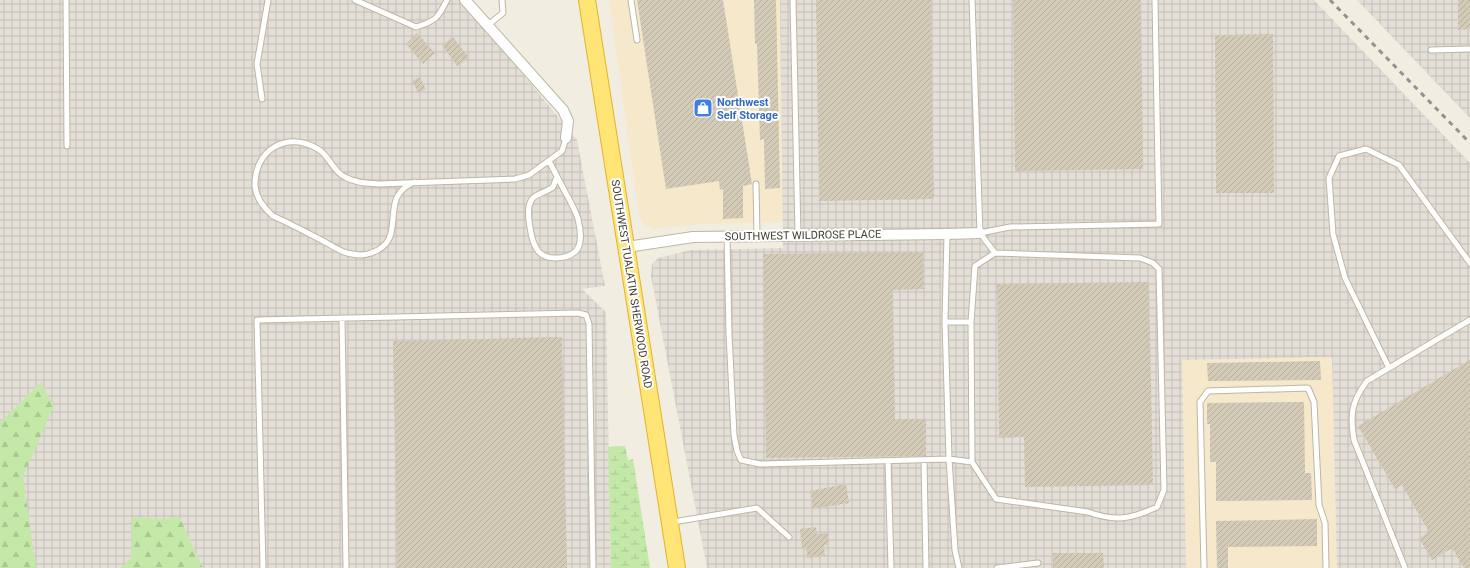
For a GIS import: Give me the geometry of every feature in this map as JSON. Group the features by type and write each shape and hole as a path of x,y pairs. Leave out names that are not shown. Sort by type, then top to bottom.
{"highway":[{"name":"SOUTHWEST TUALATIN SHERWOOD ROAD","path":"587,0 677,568"}],"street":[{"path":"466,0 563,110 568,121 566,138"},
{"name":"SOUTHWEST WILDROSE PLACE","path":"627,247 693,237 980,233"}],"lane":[{"path":"66,0 67,146"},
{"path":"262,99 257,64 268,0"},
{"path":"355,0 416,27 426,24 439,17 447,0"},
{"path":"488,25 503,13 502,0"},
{"path":"631,0 637,40"},
{"path":"792,0 798,235"},
{"path":"972,0 980,233 995,253"},
{"path":"980,233 1010,227 1159,224 1155,0"},
{"path":"1431,50 1470,49"},
{"path":"415,182 402,189 397,195 392,231 388,242 377,251 365,255 346,253 273,216 258,200 255,188 255,177 259,164 266,152 284,143 297,141 308,143 320,150 344,177 365,183 378,184 415,182 515,179 529,175 562,151 566,138"},
{"path":"1389,368 1345,278 1333,234 1329,178 1339,156 1366,149 1399,165 1470,263"},
{"path":"549,161 578,217 581,239 579,247 575,252 567,256 551,257 539,252 530,228 528,213 531,200 535,196 554,188 557,177"},
{"path":"756,184 757,236"},
{"path":"947,234 945,322 949,459 955,550 958,568"},
{"path":"726,236 734,435 737,451 741,460 760,464 949,459 972,462"},
{"path":"995,253 1140,258 1153,263 1159,270 1164,490 1157,507 1137,516 1123,519 1099,516 1088,512 996,499 972,462 971,322 975,266 995,253"},
{"path":"263,568 257,320 578,313 586,315 589,324 593,568"},
{"path":"342,318 346,568"},
{"path":"1405,568 1354,440 1352,411 1358,394 1367,381 1470,320"},
{"path":"945,322 971,322"},
{"path":"1204,568 1200,402 1208,391 1308,388 1314,402 1319,504 1325,523 1326,568"},
{"path":"924,460 926,568"},
{"path":"888,461 891,568"},
{"path":"670,522 757,508 789,537"},
{"path":"997,568 1038,562"}],"shaded area":[{"path":"0,0 462,0 577,140 605,286 582,289 606,312 611,568 203,568 179,517 180,568 0,568"},
{"name":"Northwest Self Storage","path":"609,0 780,0 783,222 699,224 653,229 645,225 639,217"},
{"path":"780,0 1314,0 1470,163 1470,568 1337,568 1332,357 1182,360 1186,568 707,568 651,276 652,264 658,258 691,250 783,248"},
{"path":"1357,0 1470,0 1470,118"},
{"path":"1332,357 1337,568 1186,568 1182,360"}],"green space":[{"path":"41,382 54,406 23,477 36,568 0,568 0,422"},
{"path":"625,446 628,460 633,459 650,568 611,568 608,447"},
{"path":"179,516 203,568 120,568 131,558 132,517 165,519"}],"building":[{"path":"637,0 723,0 752,184 743,186 743,218 723,219 723,189 720,190 719,181 666,189"},
{"path":"754,0 776,0 780,188 765,189 764,139 760,140"},
{"path":"816,0 931,0 934,199 819,201"},
{"path":"1013,0 1141,0 1143,169 1015,171"},
{"path":"1458,0 1470,0 1470,29 1458,30"},
{"path":"417,33 435,53 423,64 406,44"},
{"path":"1273,34 1274,193 1216,193 1215,35"},
{"path":"453,37 469,58 457,66 442,45"},
{"path":"420,77 426,89 418,93 412,81"},
{"path":"923,252 924,289 893,290 895,419 926,419 926,456 766,458 763,254"},
{"path":"1149,282 1153,485 1025,487 1024,437 999,438 997,284"},
{"path":"562,337 567,568 397,568 393,341"},
{"path":"1470,360 1470,568 1464,568 1452,548 1432,560 1419,538 1429,532 1402,485 1395,489 1358,426"},
{"path":"1320,361 1321,380 1208,381 1207,363"},
{"path":"1304,402 1305,473 1311,473 1312,500 1216,501 1216,462 1210,462 1210,424 1207,424 1207,403"},
{"path":"846,484 849,503 813,509 810,491"},
{"path":"1317,519 1317,546 1228,547 1228,568 1217,568 1216,521"},
{"path":"816,527 817,534 828,533 829,545 824,545 825,556 807,558 806,547 802,548 800,529"},
{"path":"1053,553 1103,553 1104,568 1053,568"}],"railway":[{"path":"1330,0 1470,143"}],"place":[{"name":"Northwest Self Storage","path":"703,108"}]}
